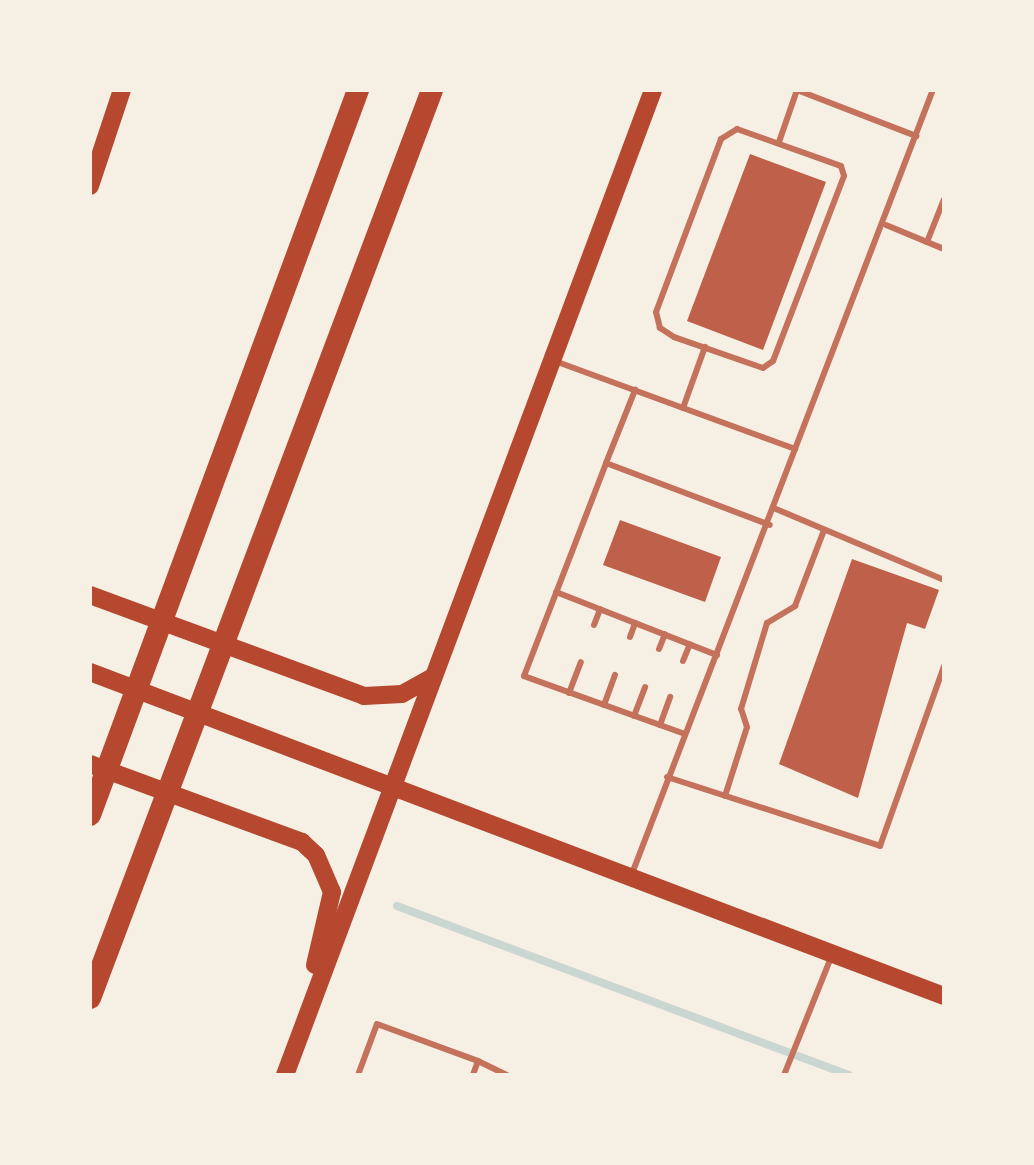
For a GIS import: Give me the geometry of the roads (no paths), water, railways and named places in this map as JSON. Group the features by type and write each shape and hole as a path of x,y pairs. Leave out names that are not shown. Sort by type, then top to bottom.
{"highway":[{"path":"90,816 358,90"},
{"path":"90,998 432,90"}],"main road":[{"path":"90,186 122,90"},
{"path":"285,1075 389,787 653,90"},
{"path":"90,596 364,696 402,694 431,678"},
{"path":"90,672 834,951 944,996"},
{"path":"90,764 302,842 316,856 332,892 295,1048"}],"lane":[{"path":"779,142 797,90 916,136"},
{"path":"631,878 776,509 795,449 886,224 933,90"},
{"path":"737,129 779,142 842,166 844,176 772,361 763,368 660,328 656,312 721,139 737,129"},
{"path":"928,242 944,199"},
{"path":"886,224 944,248"},
{"path":"684,408 705,347"},
{"path":"552,360 795,449"},
{"path":"635,390 524,676 685,734"},
{"path":"606,463 770,524"},
{"path":"776,509 944,580"},
{"path":"725,796 747,727 740,708 767,623 794,606 824,530"},
{"path":"556,592 717,655"},
{"path":"594,626 600,609"},
{"path":"630,637 635,623"},
{"path":"659,649 664,634"},
{"path":"684,661 690,644"},
{"path":"570,692 581,662"},
{"path":"668,777 880,846 944,666"},
{"path":"604,705 615,675"},
{"path":"634,716 645,687"},
{"path":"660,726 670,698"},
{"path":"784,1075 834,951"},
{"path":"358,1075 377,1024 507,1075"},
{"path":"472,1075 478,1061"}],"waterway":[{"path":"397,906 850,1075"}]}
